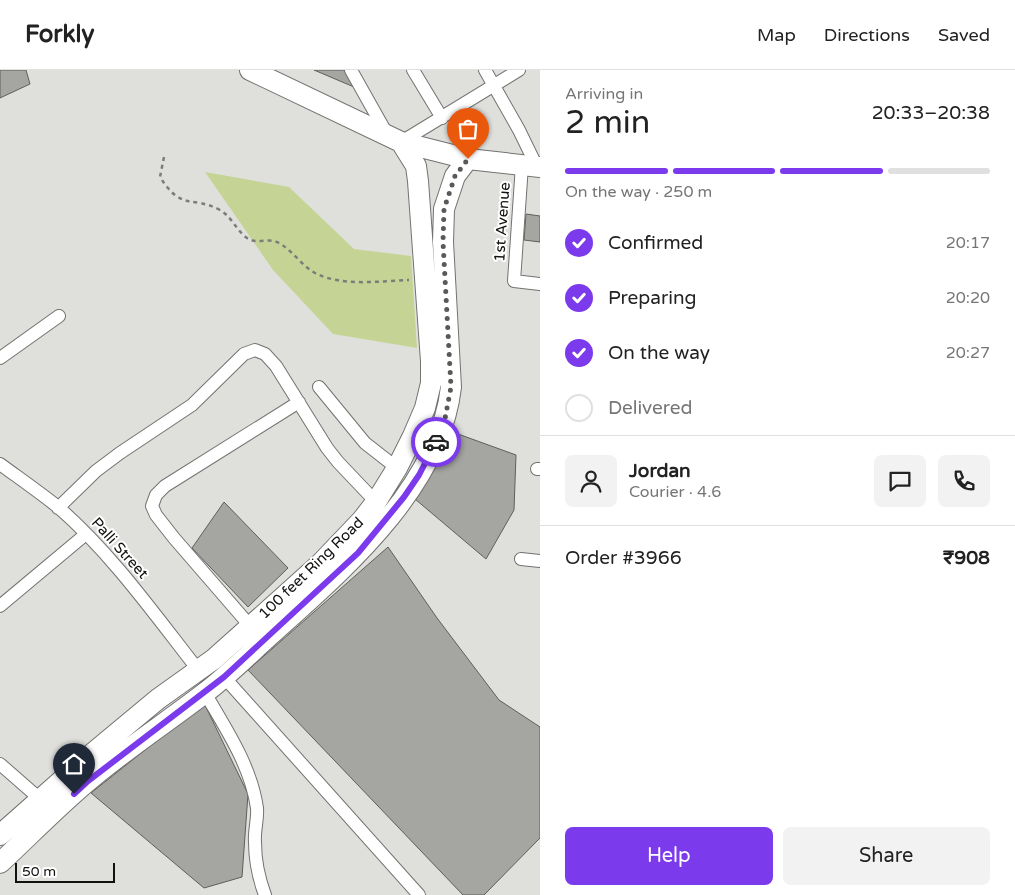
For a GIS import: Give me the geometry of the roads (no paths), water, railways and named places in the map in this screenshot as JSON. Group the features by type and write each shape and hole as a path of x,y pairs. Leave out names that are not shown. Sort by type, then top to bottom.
{"main road":[{"path":"250,70 394,139 468,159 533,167"},
{"name":"100 feet Ring Road","path":"0,835 158,700 198,671 251,627 320,564 362,520 376,502 397,468 425,408 431,383 431,361 416,166 394,139"},
{"name":"100 feet Ring Road","path":"0,863 88,781 206,693 303,606 368,542 402,500 419,475 444,424 451,387 443,242 444,209 455,176 468,159"}],"street":[{"path":"351,70 394,139 442,118 519,70"},
{"path":"414,70 442,118"},
{"path":"485,70 519,130 533,167"},
{"name":"1st Avenue","path":"533,167 514,281 540,284"},
{"path":"0,358 59,316"},
{"path":"58,508 96,471 192,405 244,354 255,350 265,354 276,366 327,448 376,502"},
{"path":"319,387 365,443 397,468"},
{"path":"251,627 156,516 152,506 156,495 165,486 299,402"},
{"name":"Palli Street","path":"0,464 58,508 86,534 136,591 198,671"},
{"path":"2,599 86,534"},
{"path":"521,559 540,561"},
{"path":"224,677 419,895"},
{"path":"206,693 236,747 253,786 257,811 254,841 257,865 265,895"},
{"path":"0,764 40,799"}]}
